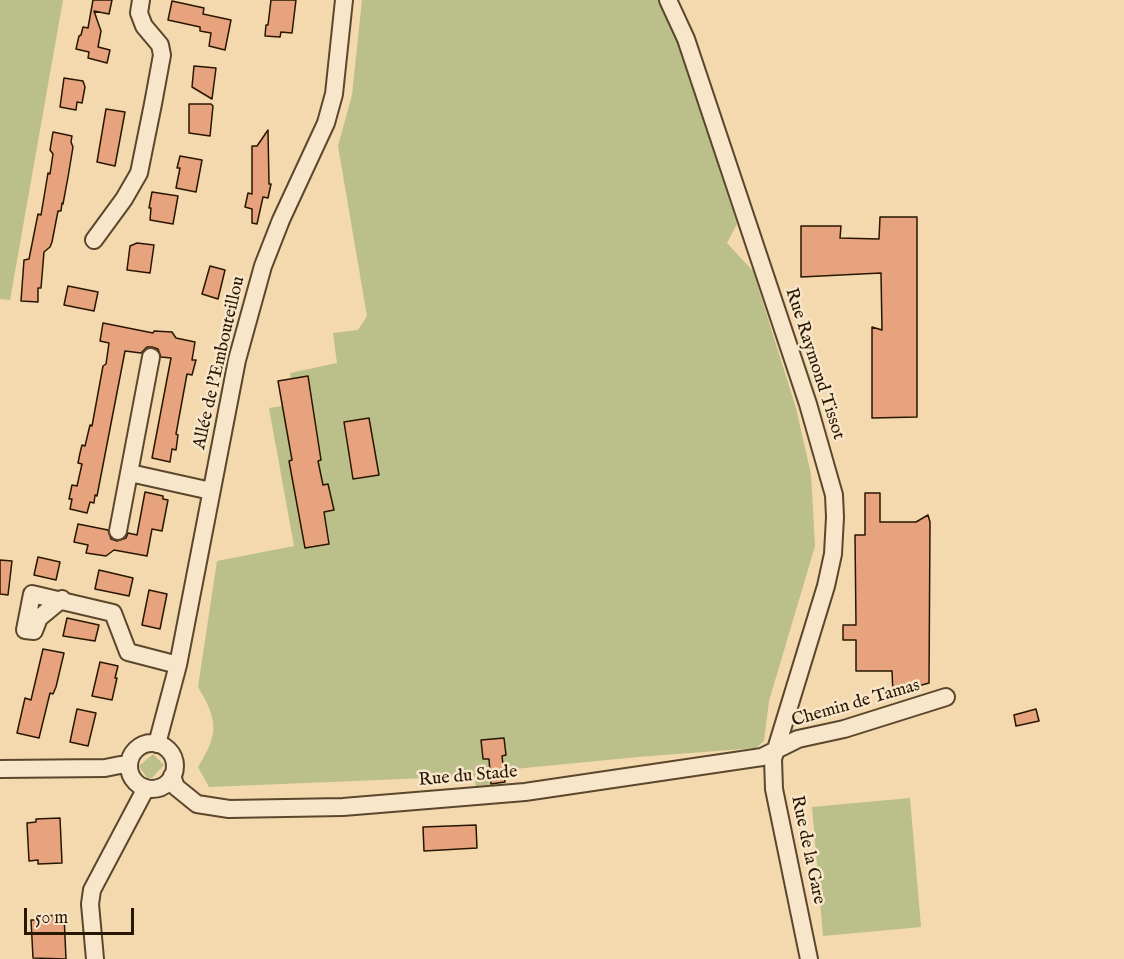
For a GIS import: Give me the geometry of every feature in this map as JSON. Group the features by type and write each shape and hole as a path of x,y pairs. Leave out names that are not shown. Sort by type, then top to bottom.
{"street":[{"path":"94,240 124,199 139,173 155,94 162,55 160,45 144,26 139,13 141,0"},
{"name":"Allée de l'Embouteillou","path":"157,744 178,665 237,360 263,267 281,220 326,123 334,94 344,0"},
{"name":"Rue Raymond Tissot","path":"668,0 686,39 808,404 834,495 836,517 831,565 777,749"},
{"path":"118,531 151,357"},
{"path":"130,473 211,490"},
{"path":"62,599 113,613 128,652 178,665"},
{"name":"Chemin de Tamas","path":"777,749 798,739 844,729 946,697"},
{"path":"147,743 157,744 166,748 175,766 166,784 156,788 146,788 130,775 128,765 131,755 138,748 147,743"},
{"name":"Rue du Stade","path":"172,776 176,787 197,804 229,809 343,807 525,792 762,757 777,749"},
{"name":"Rue de la Gare","path":"777,749 773,759 774,789 809,959"},
{"path":"0,769 105,768 128,765"},
{"path":"95,959 90,904 92,890 146,788"}],"green space":[{"path":"0,0 63,0 10,300 0,299"},
{"path":"362,0 658,0 679,46 737,224 727,243 753,271 796,408 811,474 815,546 769,701 764,741 756,748 504,770 505,782 476,787 474,776 209,787 198,767 213,736 212,718 198,687 217,561 294,546 269,408 282,406 278,381 291,379 290,373 337,363 333,333 358,330 367,316 338,146 352,95"},
{"path":"153,754 164,765 152,778 147,778 139,766"},
{"path":"910,798 921,927 823,936 812,807"}],"building":[{"path":"93,0 112,0 109,14 94,11 101,31 98,47 110,50 107,63 88,58 89,52 76,49 83,27 88,28"},
{"path":"271,0 296,0 292,33 281,32 280,37 265,36"},
{"path":"172,1 204,8 203,14 231,20 225,50 209,46 211,33 200,31 200,27 168,20"},
{"path":"194,66 216,68 212,99 192,87"},
{"path":"64,78 83,81 85,87 82,103 77,102 76,110 60,107"},
{"path":"189,104 211,104 213,106 210,136 189,133"},
{"path":"106,109 125,112 115,166 97,162"},
{"path":"268,130 269,184 271,184 268,198 263,197 257,224 252,223 252,209 245,207 248,193 252,194 252,146 257,146"},
{"path":"53,132 72,136 73,147 63,204 61,211 58,211 52,242 44,252 38,302 21,301 24,260 29,259 38,214 41,215 48,173 50,174"},
{"path":"180,156 202,160 196,192 176,188"},
{"path":"152,192 178,196 173,224 150,220 151,208 149,208"},
{"path":"880,217 917,217 917,417 872,418 872,327 882,330 881,273 801,277 801,226 841,226 840,238 879,239"},
{"path":"137,243 154,245 150,273 127,270 130,246"},
{"path":"210,266 225,270 218,299 202,294"},
{"path":"68,286 98,292 94,311 64,305"},
{"path":"103,323 153,333 154,331 172,332 176,338 195,342 192,360 196,360 192,375 187,374 176,434 178,435 176,450 172,449 170,462 152,458 171,358 161,357 158,349 152,347 147,347 141,353 125,351 97,496 95,495 94,503 90,502 87,513 70,509 72,499 69,499 72,485 77,486 82,464 78,463 80,453 82,445 85,446 90,425 92,426 103,366 106,364 109,343 100,341"},
{"path":"308,376 321,460 318,461 323,485 328,484 334,510 324,512 329,544 305,548 289,461 292,460 278,381"},
{"path":"369,418 379,475 353,479 344,422"},
{"path":"145,492 163,496 163,499 168,500 162,531 152,529 147,556 114,550 106,556 86,553 88,545 74,542 78,524 108,530 111,539 117,541 126,538 128,533 137,535"},
{"path":"865,493 880,493 880,522 916,522 928,515 930,522 929,683 893,693 892,671 856,671 856,640 843,640 843,625 856,625 855,535 865,535"},
{"path":"38,557 60,562 56,580 34,575"},
{"path":"0,560 12,561 8,595 0,594"},
{"path":"99,570 133,578 129,596 95,589"},
{"path":"149,590 167,594 160,629 142,625"},
{"path":"67,618 99,625 95,641 63,636"},
{"path":"43,649 64,653 56,687 53,694 50,693 39,738 17,733 25,698 31,700"},
{"path":"100,662 118,666 112,700 92,696"},
{"path":"77,709 96,713 88,746 70,742"},
{"path":"1036,709 1039,721 1016,726 1014,715"},
{"path":"504,738 506,755 502,756 505,782 491,784 489,759 483,759 481,740"},
{"path":"60,818 62,863 38,864 38,860 29,861 27,823 36,822 36,819"},
{"path":"476,825 477,848 424,851 423,827"},
{"path":"64,915 66,959 33,958 31,920 40,920 40,916"}]}
